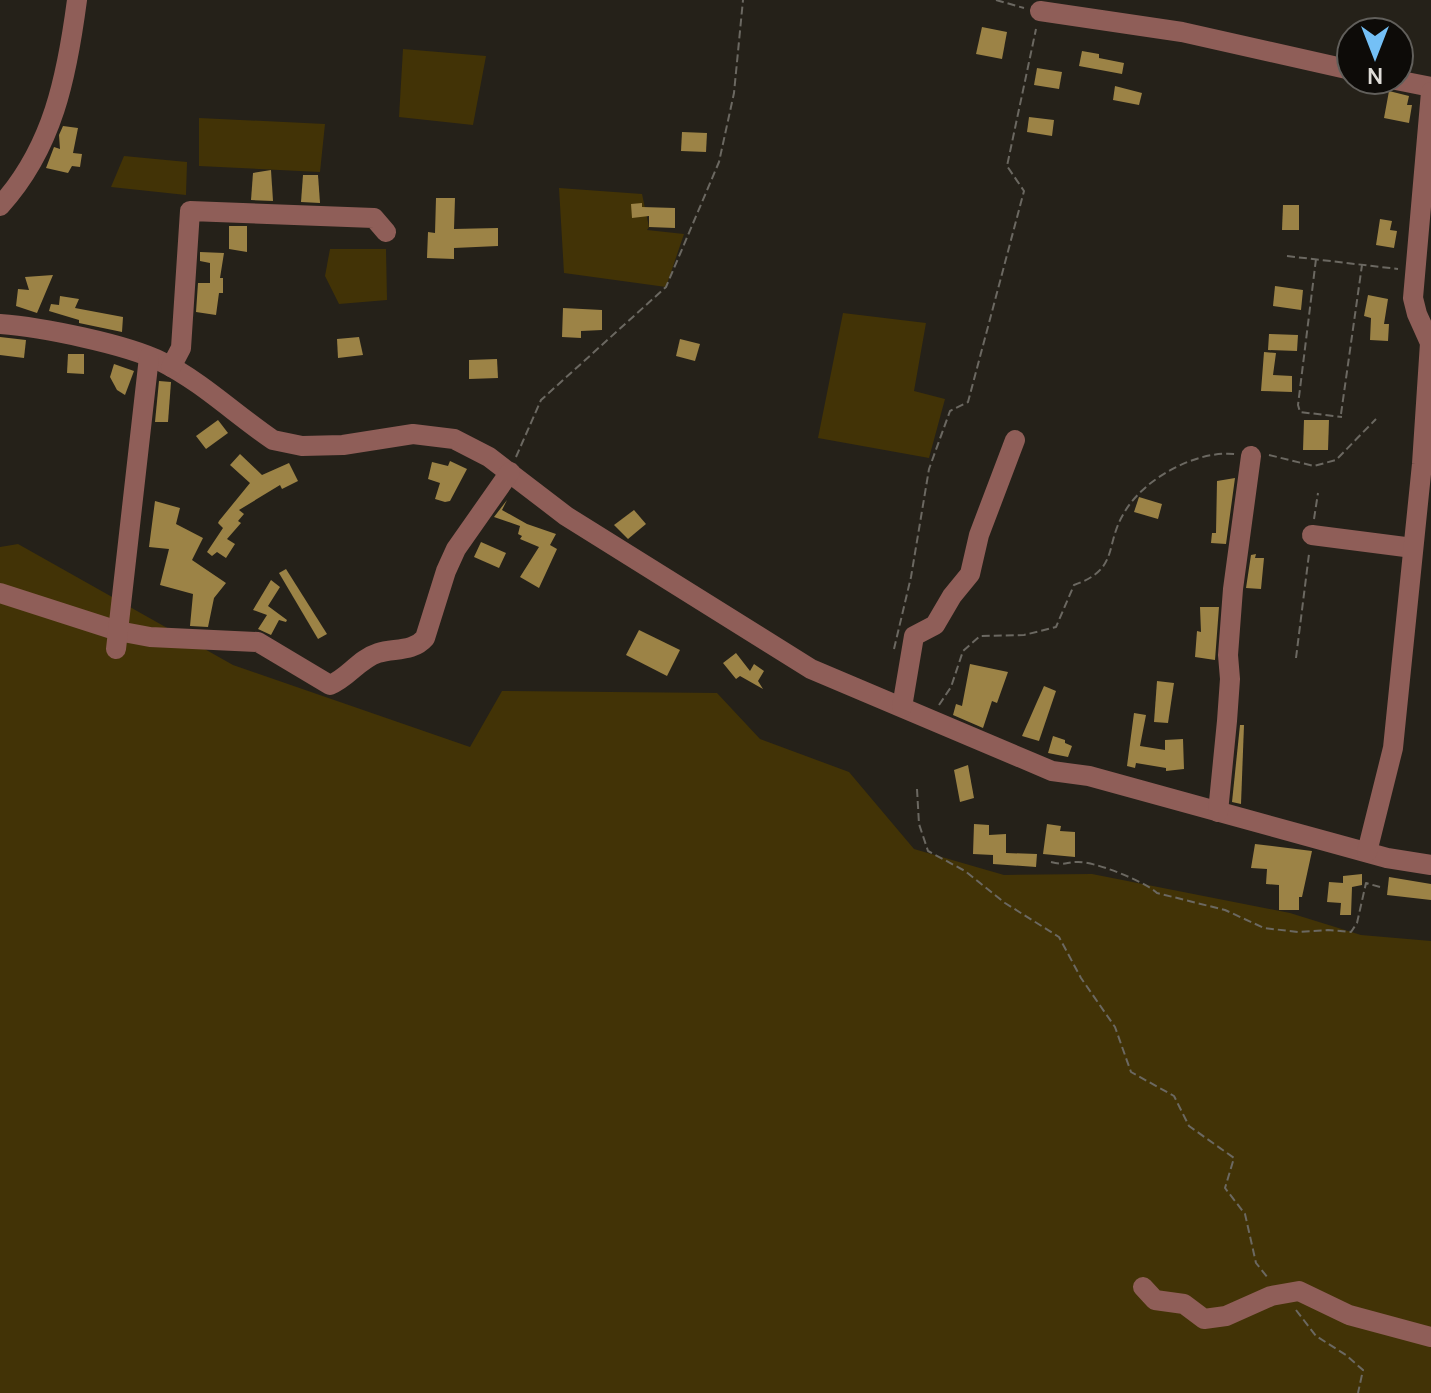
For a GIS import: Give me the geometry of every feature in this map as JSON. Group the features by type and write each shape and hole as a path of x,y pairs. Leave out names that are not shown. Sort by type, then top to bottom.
{"street":[{"path":"0,206 39,153 68,66 77,0"},
{"path":"1040,11 1182,32 1335,66"},
{"path":"1367,852 1393,748 1422,464 1430,343 1413,298 1431,89"},
{"path":"171,367 181,348 190,211 374,218 386,232"},
{"path":"0,324 43,330 149,357 171,367 273,440 302,446 343,445 413,434 454,439 489,457 566,516 811,669 1052,771 1089,776 1367,852 1431,865"},
{"path":"117,640 149,357"},
{"path":"902,707 914,636 935,625 970,574 979,535 1015,440"},
{"path":"1218,812 1228,707 1233,589 1251,456"},
{"path":"0,593 117,640 150,637 258,642 330,685 378,653 420,644 425,638 456,549 510,472"},
{"path":"1312,535 1413,548"},
{"path":"1143,1287 1155,1300 1184,1304 1204,1319 1226,1316 1282,1294 1299,1291 1349,1315 1431,1337"}],"path":[{"path":"510,472 541,400 666,287 719,162 734,93 743,0"},
{"path":"893,658 894,642 911,577 929,469 950,411 968,402 1024,191 1007,166 1040,11 996,0"},
{"path":"1287,256 1415,271"},
{"path":"1316,259 1298,405 1300,412 1341,417 1362,265"},
{"path":"929,719 951,687 963,651 980,636 1024,635 1056,627 1074,585 1093,578 1110,557 1122,516 1132,500 1178,466 1202,456 1224,453 1269,455 1314,466 1336,460 1376,419"},
{"path":"1296,658 1318,493"},
{"path":"917,789 919,824 928,851 965,871 1005,903 1059,937 1081,978 1115,1027 1131,1072 1174,1096 1189,1126 1234,1158 1225,1188 1245,1214 1256,1263 1316,1336 1363,1370 1358,1393"},
{"path":"1051,862 1066,866 1077,862 1105,869 1149,885 1157,893 1225,910 1264,928 1298,932 1351,932 1357,923 1366,883 1380,887"}],"shaded area":[{"path":"403,49 486,56 473,125 399,117"},
{"path":"199,118 325,124 320,172 199,166"},
{"path":"124,156 187,162 186,195 111,187"},
{"path":"559,188 642,194 647,230 684,234 666,287 564,273"},
{"path":"330,249 386,249 387,300 339,304 325,276"},
{"path":"843,313 926,323 914,391 945,399 929,458 818,438"},
{"path":"18,544 233,665 470,747 502,691 717,693 760,739 849,772 914,849 1004,875 1092,874 1290,913 1361,935 1431,941 1431,1393 0,1393 0,547"}],"building":[{"path":"982,27 1007,32 1002,59 976,54"},
{"path":"1082,51 1124,63 1122,74 1079,66"},
{"path":"1037,68 1062,72 1059,89 1034,85"},
{"path":"1115,86 1142,93 1139,105 1113,100"},
{"path":"1388,96 1409,96 1407,105 1412,105 1409,123 1384,118"},
{"path":"1029,117 1054,120 1052,136 1027,132"},
{"path":"63,126 78,128 73,153 82,154 80,167 72,166 68,173 46,168 54,147 60,149 59,135"},
{"path":"682,132 707,133 706,152 681,151"},
{"path":"271,170 273,201 251,200 253,173"},
{"path":"303,175 318,175 320,203 301,202"},
{"path":"436,198 455,198 454,229 498,228 498,246 454,248 454,259 427,258 428,232 435,233"},
{"path":"642,203 642,207 675,208 675,228 649,227 649,216 632,218 631,204"},
{"path":"1283,205 1299,205 1299,230 1282,230"},
{"path":"1380,219 1392,221 1390,230 1397,231 1394,248 1376,245"},
{"path":"229,226 247,226 247,252 229,249"},
{"path":"200,252 224,253 220,278 223,278 223,293 219,293 216,315 196,312 198,283 210,283 210,263 200,261"},
{"path":"53,275 37,313 16,306 18,289 29,290 25,277"},
{"path":"1275,286 1303,290 1301,310 1273,306"},
{"path":"1368,295 1388,299 1384,324 1389,324 1388,341 1370,340 1371,318 1364,316"},
{"path":"60,296 79,299 75,308 123,317 122,332 79,323 79,320 49,311 51,304 59,305"},
{"path":"563,308 602,310 602,330 581,331 581,338 562,337"},
{"path":"1269,334 1298,335 1297,351 1268,350"},
{"path":"0,337 26,340 24,358 0,355"},
{"path":"359,337 363,355 338,358 337,339"},
{"path":"680,339 700,344 695,361 676,356"},
{"path":"1264,352 1276,353 1273,375 1292,376 1292,392 1261,391"},
{"path":"68,354 84,354 84,374 67,373"},
{"path":"497,359 498,378 469,379 469,360"},
{"path":"114,364 134,371 125,395 117,390 110,377"},
{"path":"159,381 171,382 168,422 155,422"},
{"path":"218,420 228,433 206,449 196,436"},
{"path":"1304,420 1329,420 1328,450 1303,450"},
{"path":"240,454 262,475 289,463 298,481 282,489 280,485 239,510 244,514 238,521 241,523 227,539 235,544 226,558 217,552 212,556 207,552 223,528 219,521 250,483 230,465"},
{"path":"450,461 467,469 450,501 445,502 435,499 440,483 428,479 432,462 448,466"},
{"path":"1235,478 1226,544 1211,543 1212,533 1216,533 1217,481"},
{"path":"1139,497 1162,504 1158,519 1134,512"},
{"path":"507,500 502,510 527,524 556,534 550,545 557,549 539,588 520,577 539,547 520,539 520,526 494,517"},
{"path":"155,501 180,508 176,524 203,538 192,560 226,583 214,598 208,627 190,626 193,594 160,585 169,549 149,547"},
{"path":"634,510 646,524 628,539 614,525"},
{"path":"481,542 506,553 499,568 474,557"},
{"path":"1256,554 1255,558 1264,558 1261,589 1246,588 1251,555"},
{"path":"286,569 327,634 318,639 279,573"},
{"path":"271,580 280,587 268,606 287,620 279,620 271,635 258,629 267,615 253,610"},
{"path":"1200,607 1219,607 1215,660 1195,657 1197,631 1201,632"},
{"path":"639,630 680,650 667,676 626,655"},
{"path":"736,653 750,671 754,664 764,671 758,681 763,689 740,676 736,679 723,663"},
{"path":"970,664 1008,672 997,703 992,701 983,728 953,715 956,704 962,706"},
{"path":"1157,681 1174,683 1168,723 1154,722"},
{"path":"1044,686 1056,691 1039,741 1022,736"},
{"path":"1134,713 1146,715 1140,746 1165,750 1165,740 1183,739 1184,769 1166,771 1166,768 1136,763 1135,768 1127,766"},
{"path":"1240,725 1244,725 1241,804 1232,802"},
{"path":"1053,736 1072,746 1068,757 1048,753"},
{"path":"968,765 974,798 960,802 954,770"},
{"path":"974,824 989,825 989,835 1006,834 1006,853 1037,854 1036,867 993,864 993,855 973,854"},
{"path":"1047,824 1061,826 1060,831 1075,832 1075,857 1043,854"},
{"path":"1255,844 1312,851 1302,897 1299,897 1299,910 1279,910 1279,885 1266,884 1267,869 1251,868"},
{"path":"1362,874 1362,885 1352,887 1351,915 1340,915 1341,903 1327,902 1329,882 1343,883 1343,876"},
{"path":"1389,877 1431,884 1431,900 1387,895"}]}
